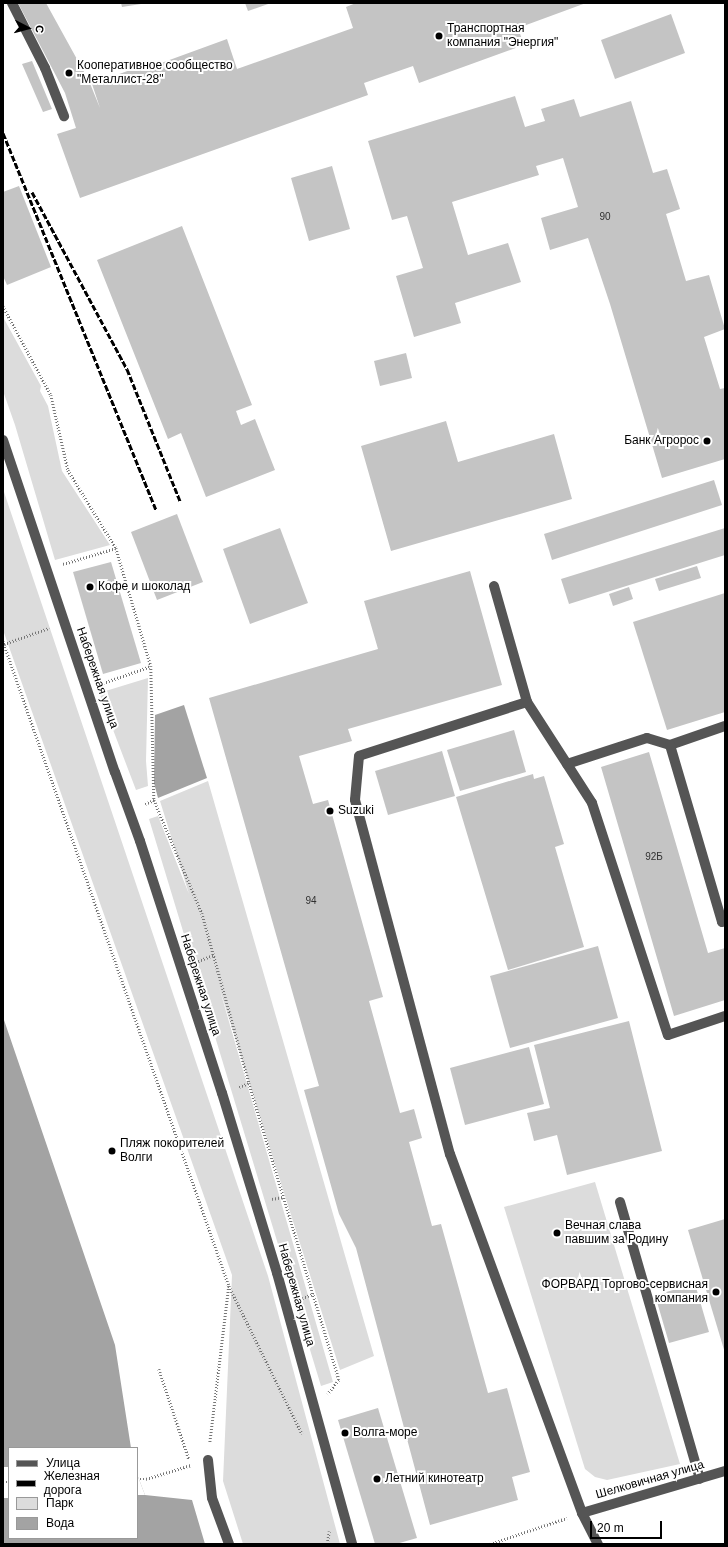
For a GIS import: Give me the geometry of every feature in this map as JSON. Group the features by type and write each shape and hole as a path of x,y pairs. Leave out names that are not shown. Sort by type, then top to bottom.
{"street":[{"path":"12,3 45,68 64,116"},
{"name":"Набережная улица","path":"3,440 115,772 140,840 222,1093 277,1273 352,1544"},
{"path":"494,586 528,702 592,802 668,1034 725,1016"},
{"path":"528,702 359,756 355,800 450,1154 582,1513 598,1544"},
{"path":"567,764 646,738 670,746 725,726"},
{"path":"670,746 722,922 725,921"},
{"path":"620,1202 700,1479"},
{"path":"208,1460 212,1498 229,1544"},
{"name":"Шелковичная улица","path":"582,1513 725,1471"}],"path":[{"path":"3,306 51,395 68,470 116,548 151,666 154,800 202,913 252,1091 339,1380 326,1398"},
{"path":"63,572 60,564 116,548"},
{"path":"40,631 4,643 229,1286 305,1440"},
{"path":"101,683 151,666"},
{"path":"138,1479 146,1479 208,1460 229,1286"},
{"path":"160,1369 192,1465"},
{"path":"490,1544 582,1513"},
{"path":"327,1544 329,1527"}],"green space":[{"path":"3,317 41,386 40,391 48,406 62,471 110,545 55,560 15,425 3,391"},
{"path":"3,489 268,1276 340,1544 243,1544 223,1481 232,1275 3,630"},
{"path":"148,678 146,761 148,786 136,790 99,693"},
{"path":"208,781 374,1356 340,1370 219,987 333,1382 321,1386 149,819 158,816 189,894 160,801"},
{"path":"595,1182 680,1464 607,1480 595,1477 585,1469 504,1207"}],"water":[{"path":"184,705 207,778 158,798 154,783 155,715"},
{"path":"3,1017 115,1345 131,1447 8,1447 8,1539 138,1539 138,1477 145,1495 192,1500 205,1544 3,1544"}],"pier":[{"path":"3,1467 8,1467 8,1498 3,1498"},
{"path":"138,1477 145,1495 138,1495"}],"building":[{"path":"18,3 46,3 89,81 100,108 92,84 152,62 153,66 227,39 237,69 353,28 346,7 356,3 586,3 518,28 524,45 419,83 413,66 364,83 368,95 80,198 57,134 76,128 65,93"},
{"path":"121,3 141,3 141,4 122,7"},
{"path":"245,3 271,3 248,11"},
{"path":"671,14 685,53 615,79 601,40"},
{"path":"32,61 52,109 43,112 22,64"},
{"path":"515,96 525,127 545,121 541,109 574,99 580,117 631,101 653,173 667,169 680,209 666,214 686,281 709,275 725,329 704,337 720,389 725,388 725,459 662,478 610,304 588,238 550,250 541,218 578,207 563,158 536,166 539,175 452,202 468,255 508,243 521,282 455,303 461,323 414,337 396,276 423,268 407,216 392,220 368,141"},
{"path":"332,166 350,229 309,241 291,178"},
{"path":"19,186 51,267 7,285 3,276 3,192"},
{"path":"182,226 252,405 236,411 241,425 255,419 275,470 206,497 181,433 168,439 97,260"},
{"path":"406,353 412,378 380,386 374,361"},
{"path":"446,421 458,462 554,434 572,499 391,551 361,446"},
{"path":"714,480 722,505 552,560 544,534"},
{"path":"177,514 203,582 157,600 131,532"},
{"path":"280,528 308,603 250,624 223,549"},
{"path":"725,528 725,555 569,604 561,579"},
{"path":"111,562 141,663 103,674 73,572"},
{"path":"697,566 701,578 659,591 655,579"},
{"path":"470,571 502,685 348,729 352,741 299,756 313,804 328,800 383,997 369,1001 400,1113 414,1109 422,1138 409,1142 432,1226 441,1224 488,1393 507,1388 530,1472 512,1477 518,1500 430,1525 356,1248 339,1214 304,1090 319,1086 209,698 378,649 364,601"},
{"path":"629,587 633,599 613,606 609,594"},
{"path":"725,593 725,712 667,730 633,622"},
{"path":"514,730 526,772 460,791 447,750"},
{"path":"442,751 455,796 388,815 375,771"},
{"path":"649,752 708,953 725,948 725,1000 674,1016 601,767"},
{"path":"533,774 534,779 544,776 564,844 555,847 584,947 508,970 456,797"},
{"path":"598,946 618,1018 510,1048 490,976"},
{"path":"629,1021 662,1151 567,1175 557,1135 534,1141 527,1113 550,1108 534,1045"},
{"path":"529,1047 544,1104 465,1125 450,1068"},
{"name":"ФОРВАРД Торгово-сервисная компания","path":"725,1219 725,1353 688,1230"},
{"path":"695,1284 709,1332 669,1343 655,1295"},
{"name":"Летний кинотеатр","path":"378,1408 417,1538 396,1544 375,1544 338,1420"}],"railway":[{"path":"3,133 156,510"},
{"path":"32,192 127,369 180,501"}],"place":[{"name":"Транспортная компания \"Энергия\"","path":"439,36"},
{"name":"Кооперативное сообщество \"Металлист-28\"","path":"69,73"},
{"name":"Банк Агророс","path":"707,441"},
{"name":"Кофе и шоколад","path":"90,587"},
{"name":"Suzuki","path":"330,811"},
{"name":"Пляж покорителей Волги","path":"112,1151"},
{"name":"Вечная слава павшим за Родину","path":"557,1233"},
{"name":"ФОРВАРД Торгово-сервисная компания","path":"716,1292"},
{"name":"Волга-море","path":"345,1433"},
{"name":"Летний кинотеатр","path":"377,1479"}]}
